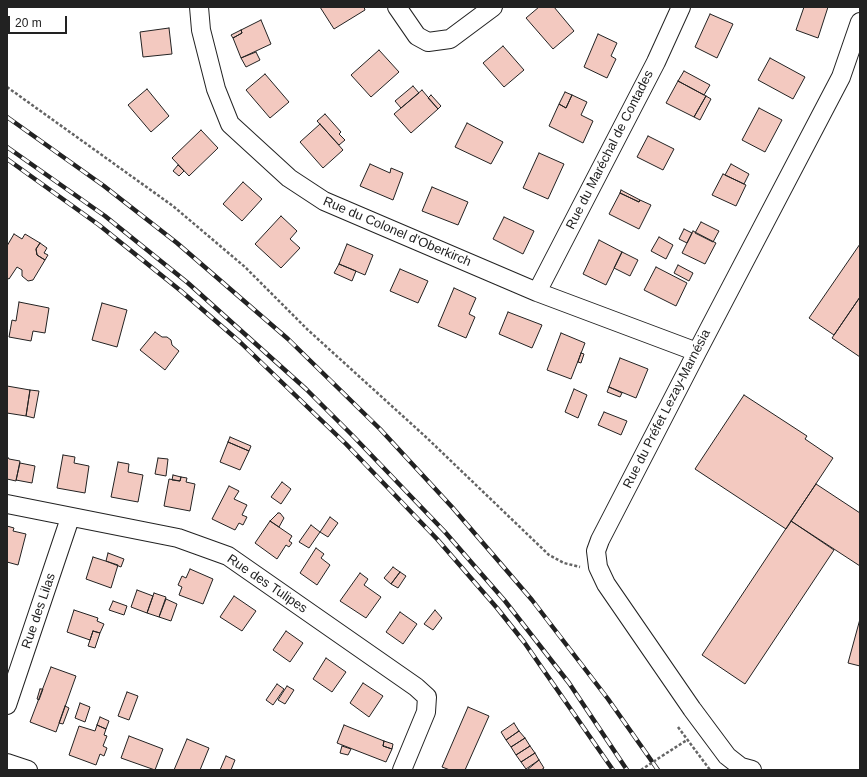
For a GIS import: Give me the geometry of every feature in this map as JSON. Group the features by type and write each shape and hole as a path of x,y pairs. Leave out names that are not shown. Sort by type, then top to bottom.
{"street":[{"name":"Rue du Colonel d'Oberkirch","path":"199,7 201,30 216,88 230,124 289,178 324,201 537,292 697,352"},
{"path":"397,7 417,36 428,42 450,39 493,7"},
{"name":"Rue du Maréchal de Contades","path":"537,292 656,62 681,7"},
{"name":"Rue du Préfet Lezay-Marnésia","path":"752,770 741,767 727,756 606,584 598,567 596,551 600,540 697,352 841,77 859,34"},
{"name":"Rue des Tulipes","path":"7,504 70,518 178,538 228,556 416,687 427,697 426,712 402,770"},
{"name":"Rue des Lilas","path":"7,705 70,518"},
{"path":"7,763 28,770"}],"path":[{"path":"7,87 173,206 245,267 308,330 427,438 550,555 575,567 598,567"},
{"path":"678,727 710,770"},
{"path":"642,770 687,740"}],"building":[{"path":"320,7 364,7 365,10 334,29"},
{"path":"539,7 554,7 574,31 553,49 526,18"},
{"path":"804,7 828,7 818,38 796,30"},
{"path":"710,14 733,24 717,58 695,47"},
{"path":"261,20 271,44 241,58 233,38 242,33 241,30"},
{"path":"169,28 172,54 143,57 140,32"},
{"path":"241,30 242,33 233,38 231,35"},
{"path":"598,34 617,43 611,56 616,59 607,78 584,67"},
{"path":"503,46 524,70 504,87 483,63"},
{"path":"379,50 399,72 371,97 351,75"},
{"path":"256,52 260,60 246,67 241,58"},
{"path":"770,58 805,77 793,99 758,80"},
{"path":"684,71 710,85 704,95 678,81"},
{"path":"265,74 289,102 270,118 246,90"},
{"path":"678,81 706,96 694,117 666,103"},
{"path":"413,86 419,93 401,108 395,101"},
{"path":"147,89 169,116 151,132 128,105"},
{"path":"422,90 438,109 411,133 394,114"},
{"path":"565,92 572,95 566,108 559,104"},
{"path":"431,95 441,106 438,109 428,98"},
{"path":"572,95 587,102 581,115 593,121 583,143 549,126 559,104 566,108"},
{"path":"706,96 711,99 700,120 694,117"},
{"path":"759,108 782,120 765,152 742,140"},
{"path":"325,114 341,132 339,134 345,140 339,145 317,121"},
{"path":"467,123 503,142 491,164 455,147"},
{"path":"320,124 343,150 323,168 300,142"},
{"path":"201,130 218,148 189,176 172,158"},
{"path":"648,136 674,149 663,170 637,157"},
{"path":"539,153 564,164 548,199 523,188"},
{"path":"370,164 390,173 391,168 403,173 393,200 360,186"},
{"path":"731,164 749,174 744,184 725,175"},
{"path":"178,165 184,171 179,176 173,171"},
{"path":"723,174 746,185 736,206 712,195"},
{"path":"243,182 262,199 242,221 223,204"},
{"path":"432,187 468,202 458,225 422,211"},
{"path":"621,190 640,200 639,202 620,193"},
{"path":"620,193 639,202 640,200 651,205 639,229 609,214"},
{"path":"281,216 297,231 290,239 300,248 281,268 255,244"},
{"path":"504,217 534,231 523,254 493,239"},
{"path":"701,222 719,231 713,242 695,233"},
{"path":"684,229 692,233 687,243 679,239"},
{"path":"693,231 716,243 705,264 682,253"},
{"path":"14,234 22,239 25,234 40,243 36,249 37,255 45,260 33,280 28,281 22,276 22,270 17,267 9,279 7,278 7,246"},
{"path":"659,237 673,245 666,259 651,251"},
{"path":"599,240 622,252 606,285 583,274"},
{"path":"40,243 47,248 44,253 48,255 45,260 37,255 36,249"},
{"path":"347,244 373,255 365,275 339,264"},
{"path":"860,244 860,297 834,335 809,318"},
{"path":"622,252 638,260 630,276 614,268"},
{"path":"339,264 356,271 352,281 334,273"},
{"path":"678,265 693,273 689,281 674,273"},
{"path":"656,267 687,283 676,306 644,290"},
{"path":"400,269 428,281 418,303 390,291"},
{"path":"454,288 476,298 469,314 475,317 466,338 438,326"},
{"path":"860,297 860,357 832,338"},
{"path":"19,302 49,308 45,333 33,331 31,341 9,337 12,320 16,321"},
{"path":"102,303 127,310 117,347 92,340"},
{"path":"508,312 542,325 532,348 499,334"},
{"path":"155,332 162,337 167,337 171,340 172,345 179,351 165,370 140,350"},
{"path":"561,333 585,343 571,379 547,370"},
{"path":"581,353 584,354 581,363 578,362"},
{"path":"620,358 648,369 636,398 609,387"},
{"path":"7,386 30,390 26,416 7,413"},
{"path":"609,387 622,393 620,397 607,392"},
{"path":"574,389 587,395 578,418 565,412"},
{"path":"30,390 39,391 34,418 26,416"},
{"path":"744,395 807,436 805,439 833,458 786,529 695,469"},
{"path":"604,412 627,421 621,435 598,425"},
{"path":"230,437 251,446 249,451 228,442"},
{"path":"228,442 249,451 240,470 220,462"},
{"path":"63,455 75,457 74,463 89,466 85,493 57,488"},
{"path":"7,456 9,459 20,461 16,481 7,479"},
{"path":"158,458 168,459 166,476 155,474"},
{"path":"118,462 129,464 128,472 143,475 138,502 111,497"},
{"path":"20,463 35,466 32,483 16,480"},
{"path":"173,475 181,477 180,481 172,480"},
{"path":"181,477 187,478 186,482 195,484 190,511 164,506 169,479 180,481"},
{"path":"282,482 291,489 281,504 271,497"},
{"path":"816,484 860,513 860,566 791,521"},
{"path":"229,486 239,491 234,499 247,505 242,515 247,517 243,525 239,523 235,530 212,519"},
{"path":"278,513 280,513 284,518 279,527 270,521"},
{"path":"330,517 338,523 328,537 320,532"},
{"path":"270,521 292,536 289,541 292,543 289,547 286,545 277,559 255,543"},
{"path":"791,521 834,550 745,684 702,655"},
{"path":"311,525 320,532 309,548 299,542"},
{"path":"7,526 14,528 13,531 26,534 18,565 7,562"},
{"path":"316,548 324,554 321,558 330,565 317,585 300,573"},
{"path":"108,553 124,559 121,567 106,561"},
{"path":"93,557 118,565 111,588 86,579"},
{"path":"393,567 400,572 391,584 384,578"},
{"path":"190,569 213,579 203,604 179,595 182,587 178,585 182,576 186,578"},
{"path":"400,572 406,576 398,588 391,584"},
{"path":"360,573 368,579 364,585 381,597 366,618 340,601"},
{"path":"137,590 153,596 147,613 131,607"},
{"path":"154,593 166,597 159,617 147,613"},
{"path":"234,596 256,611 242,631 220,617"},
{"path":"166,599 177,604 171,621 159,617"},
{"path":"113,601 127,606 124,615 109,610"},
{"path":"74,610 98,618 97,621 104,624 100,633 93,631 90,640 67,632"},
{"path":"435,610 442,618 433,630 424,624"},
{"path":"400,612 417,624 403,644 386,632"},
{"path":"860,619 860,666 848,663"},
{"path":"93,631 100,633 95,648 88,646"},
{"path":"286,631 303,643 290,662 273,650"},
{"path":"326,658 346,672 332,692 313,679"},
{"path":"51,667 76,676 56,732 30,722"},
{"path":"363,683 383,696 369,717 350,703"},
{"path":"277,684 284,689 273,705 266,700"},
{"path":"287,686 294,690 285,704 278,700"},
{"path":"40,689 43,689 39,700 37,699"},
{"path":"127,692 138,696 129,720 118,716"},
{"path":"80,703 90,707 85,722 75,718"},
{"path":"65,706 69,708 63,724 59,723"},
{"path":"468,707 489,716 465,770 450,770 442,767"},
{"path":"100,717 109,721 106,729 97,725"},
{"path":"514,723 519,731 506,740 501,732"},
{"path":"97,725 106,729 104,735 107,736 103,746 107,748 104,756 100,754 96,765 69,755 79,726 95,731"},
{"path":"344,725 384,741 383,746 392,749 386,762 337,743"},
{"path":"519,731 525,738 511,747 506,740"},
{"path":"129,736 163,749 155,770 121,758"},
{"path":"525,738 530,746 516,755 511,747"},
{"path":"187,739 209,748 200,770 174,770"},
{"path":"384,741 393,744 392,749 383,746"},
{"path":"342,746 351,749 348,755 340,753"},
{"path":"530,746 535,753 521,762 516,755"},
{"path":"535,753 539,760 526,769 521,762"},
{"path":"226,756 235,760 231,770 220,770"},
{"path":"539,760 544,768 541,770 527,770"}],"railway":[{"path":"7,117 104,186 177,243 288,339 380,429 452,507 532,600 608,699 658,770"},
{"path":"7,147 105,216 188,283 306,389 354,437 445,532 505,601 569,683 627,770"},
{"path":"7,159 99,225 181,291 240,342 346,444 437,539 497,608 524,642 613,770"}]}
